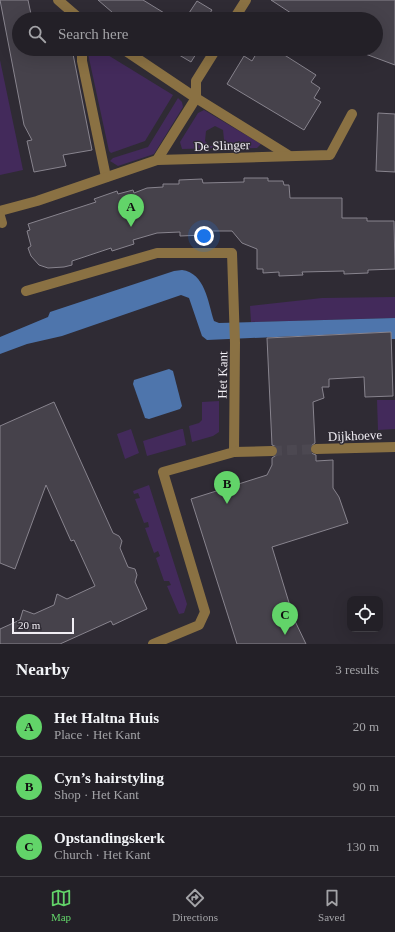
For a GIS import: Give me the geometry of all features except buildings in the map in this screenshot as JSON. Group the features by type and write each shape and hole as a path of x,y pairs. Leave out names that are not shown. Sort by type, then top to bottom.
{"street":[{"path":"58,0 72,12"},
{"path":"238,12 246,0"},
{"path":"82,56 106,177"},
{"name":"De Slinger","path":"133,56 196,98 288,155"},
{"path":"157,160 196,98 196,81 212,56"},
{"name":"De Slinger","path":"0,211 157,160 288,155 330,155 352,114"},
{"name":"Het Kant","path":"26,291 157,253 232,252 235,318 234,452"},
{"name":"Dijkhoeve","path":"316,449 395,447"},
{"path":"153,644 198,625 204,612 163,472 234,452 272,451"}],"shaded area":[{"path":"89,56 109,56 173,95 145,141 111,153 109,151"},
{"path":"0,60 23,170 0,175"},
{"path":"178,98 182,102 183,107 154,154 118,166 110,161 113,158 148,147"},
{"path":"204,110 261,144 257,148 225,149 223,130 215,126 206,131 205,141 210,146 220,146 220,148 182,149 180,142 198,113"},
{"path":"395,297 395,318 251,322 250,306 322,298"},
{"path":"377,400 395,400 395,429 378,430"},
{"path":"219,401 219,432 213,436 192,442 189,426 199,423 202,420 202,402"},
{"path":"131,429 139,453 125,459 117,434"},
{"path":"183,429 186,445 147,456 143,441"},
{"path":"149,485 187,604 184,613 179,614 167,586 171,585 169,581 164,581 156,558 160,556 158,551 154,553 145,528 149,527 148,522 144,523 135,499 140,498 138,493 134,494 133,491"}],"water":[{"path":"182,270 190,272 201,282 214,321 219,323 395,318 395,339 391,339 390,332 207,340 202,336 189,298 181,295 62,336 27,344 0,354 0,337 48,317 50,312 174,271"},
{"path":"169,369 173,371 182,406 180,409 149,419 145,418 133,384 134,380"}],"tunnel":[{"path":"272,451 316,449"}],"place":[{"name":"Het Haltna Huis","path":"131,227"},
{"name":"Cyn’s hairstyling","path":"227,504"},
{"name":"Opstandingskerk","path":"285,635"}]}
